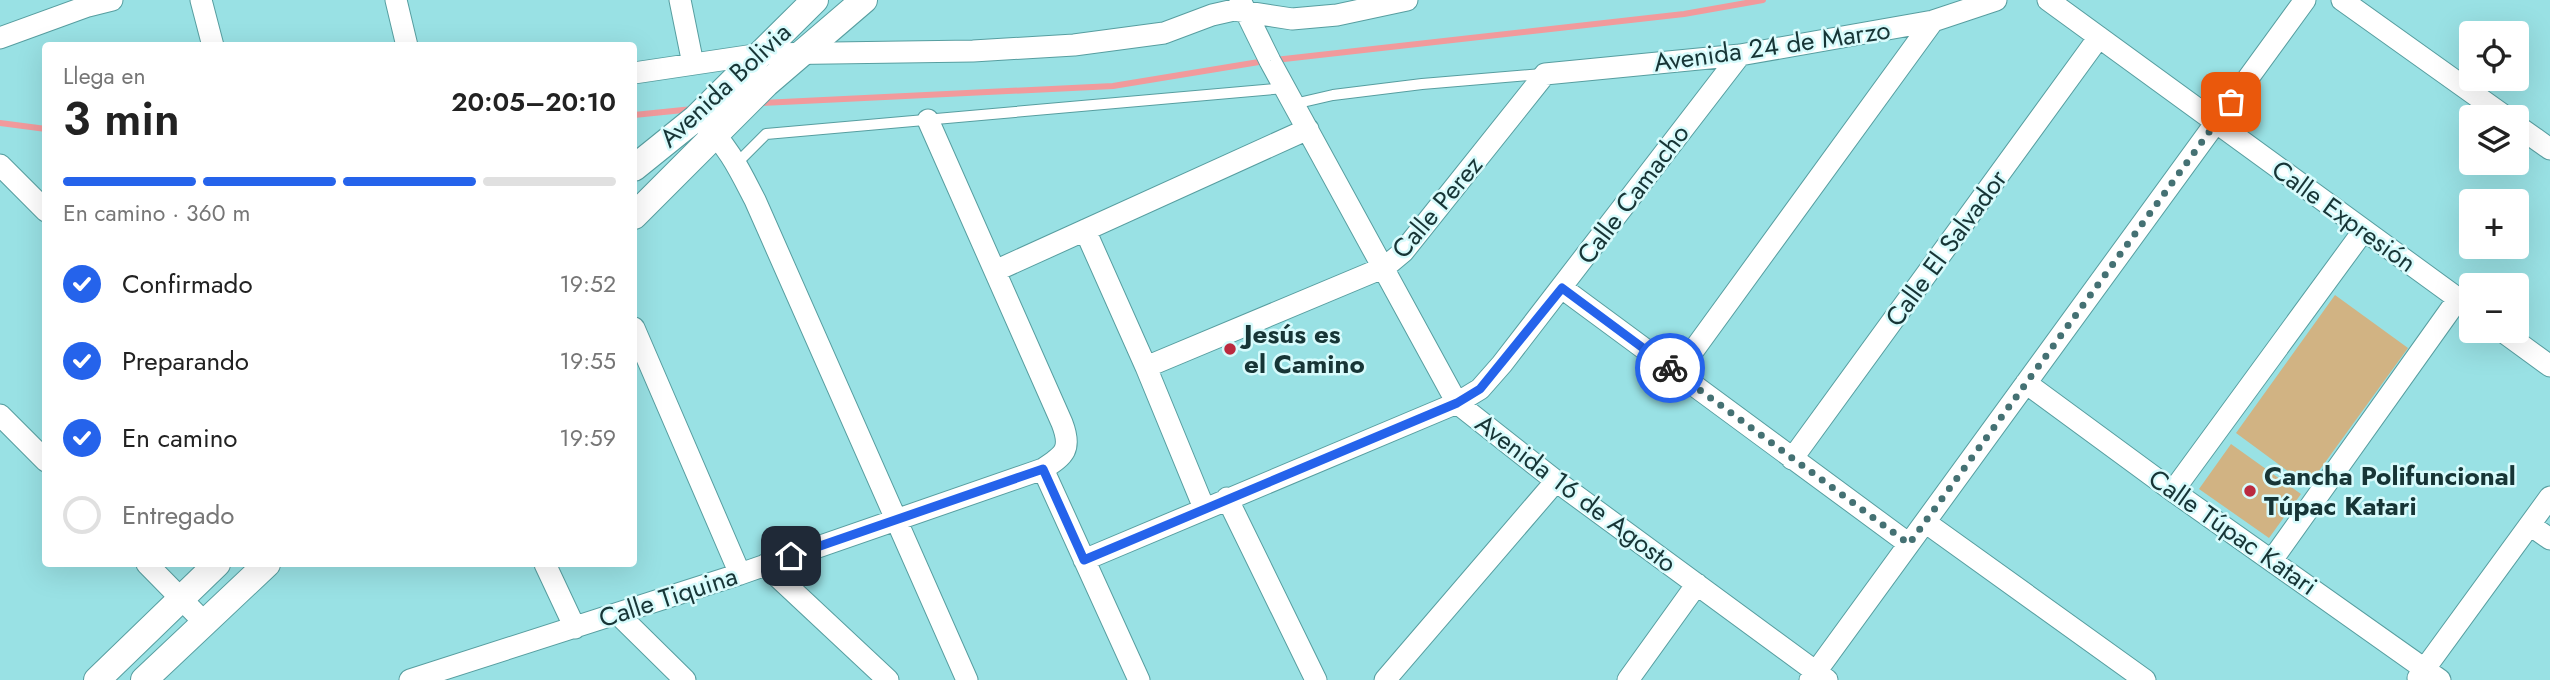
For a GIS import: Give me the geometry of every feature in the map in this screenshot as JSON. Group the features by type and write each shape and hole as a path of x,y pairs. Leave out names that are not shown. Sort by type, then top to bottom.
{"street":[{"path":"0,38 88,3 112,0"},
{"path":"201,0 212,42"},
{"path":"396,0 406,42"},
{"path":"680,0 693,64"},
{"name":"Avenida Bolivia","path":"637,213 667,182 714,124 727,87 815,0"},
{"path":"864,0 800,52 766,84 714,124 736,164 967,680"},
{"path":"1292,19 1311,0"},
{"path":"637,73 761,54 973,51 1074,46 1164,33 1242,5 1270,17 1292,19 1337,15 1407,0"},
{"name":"Avenida 24 de Marzo","path":"1545,74 1740,55 1933,22 1996,0"},
{"name":"Calle Expresión","path":"2048,0 2459,300"},
{"path":"1818,677 1909,544 2305,0"},
{"path":"2342,0 2489,105"},
{"name":"Avenida 16 de Agosto","path":"1242,5 1457,403 1556,481 1818,677"},
{"path":"1677,373 1933,22"},
{"name":"Calle El Salvador","path":"1792,459 2099,37"},
{"name":"Calle Camacho","path":"1084,560 1457,403 1480,389 1562,288 1740,55"},
{"name":"Calle Perez","path":"1146,367 1385,267 1411,242 1545,74"},
{"path":"928,120 1067,436 1064,453 1043,469 1139,680"},
{"name":"Avenida Bolivia","path":"637,166 714,124"},
{"path":"995,271 1308,129"},
{"path":"2529,134 2550,149"},
{"path":"0,165 42,207"},
{"path":"1084,230 1146,367 1204,508"},
{"path":"2174,491 2364,230"},
{"path":"1562,288 1909,544"},
{"path":"2272,561 2459,312"},
{"path":"637,335 740,574"},
{"path":"2518,343 2550,366"},
{"name":"Calle Túpac Katari","path":"2026,383 2427,676"},
{"path":"0,415 42,457"},
{"name":"Calle Tiquina","path":"422,678 740,574 1043,469"},
{"path":"1385,680 1556,481"},
{"path":"2427,676 2550,497"},
{"path":"1227,498 1316,680"},
{"path":"1925,522 2145,680"},
{"path":"2530,525 2550,539"},
{"path":"765,565 888,680"},
{"path":"150,567 204,622"},
{"path":"97,680 214,567"},
{"path":"144,680 264,567"},
{"path":"546,567 575,628"},
{"path":"1628,680 1697,584"},
{"path":"618,614 685,680"}],"lane":[{"path":"736,164 766,134 928,120 1333,95 1422,84 1545,74"}],"shaded area":[{"path":"2335,295 2408,348 2308,486 2236,433"},
{"name":"Cancha Polifuncional Túpac Katari","path":"2231,444 2301,494 2269,538 2199,489"}],"waterway":[{"path":"1275,60 1684,14 1763,0"},
{"path":"760,103 1113,86 1265,61"},
{"path":"637,115 693,109"},
{"path":"0,123 42,128"}],"way so far":[{"path":"1670,368 1909,544 2231,102"}],"place":[{"name":"Jesús es el Camino","path":"1230,349"},
{"name":"Cancha Polifuncional Túpac Katari","path":"2250,491"}],"route":[{"path":"791,556 1043,469 1084,560 1457,403 1480,389 1562,288 1670,368"}]}
